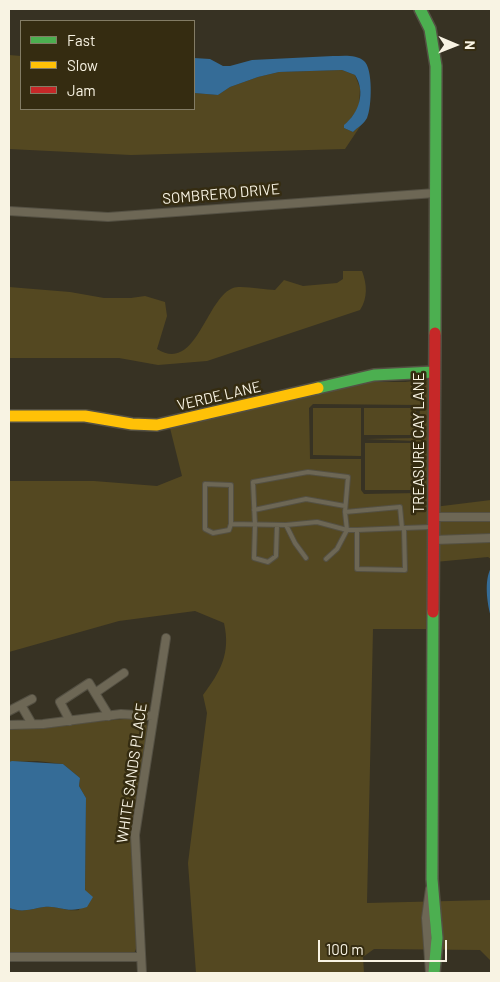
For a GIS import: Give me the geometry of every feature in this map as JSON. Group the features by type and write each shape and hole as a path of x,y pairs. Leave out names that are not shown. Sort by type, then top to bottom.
{"street":[{"name":"TREASURE CAY LANE","path":"420,9 426,16 430,26 436,66 432,879 437,920 437,950 434,973"},
{"name":"SOMBRERO DRIVE","path":"9,211 108,217 435,192"},
{"name":"VERDE LANE","path":"9,416 84,416 132,424 157,425 374,375 434,372"},
{"path":"434,522 491,517"},
{"path":"434,540 491,538"},
{"name":"WHITE SANDS PLACE","path":"142,973 135,834 166,638"},
{"path":"95,693 124,674"},
{"path":"70,721 60,702 89,683 108,716"},
{"path":"9,711 32,699"},
{"path":"21,705 32,724"},
{"path":"9,725 70,721 108,716 153,716"},
{"name":"TREASURE CAY LANE","path":"430,973 426,918 432,879"},
{"path":"9,957 141,957"}],"lane":[{"path":"277,525 276,556 268,562 254,558 253,482 308,472 348,477 345,506 346,530 337,549 326,559"},
{"path":"205,484 231,485 230,524 229,530 221,533 213,533 204,529 205,484"},
{"path":"254,510 306,499 345,506"},
{"path":"345,512 400,507 405,570 357,569 357,530"},
{"path":"230,524 286,525 317,522 346,530 357,530 403,528 434,522"},
{"path":"286,525 295,544 306,558"}],"shaded area":[{"path":"9,55 20,56 20,110 195,110 195,93 218,95 230,87 279,72 342,70 355,75 360,88 359,107 344,128 353,132 361,125 345,149 131,155 9,149"},
{"path":"343,271 362,271 366,291 360,310 207,361 158,365 119,358 9,358 9,287 70,292 104,298 145,296 165,302 167,316 157,349 170,354 182,351 191,343 200,332 215,305 233,288 247,287 275,290 284,280 303,286 337,283 343,279"},
{"path":"432,379 434,507 491,500 491,559 488,557 435,562 434,629 373,629 367,903 491,900 491,961 480,950 374,949 363,957 364,973 196,973 188,863 207,713 203,695 223,662 226,644 224,623 195,611 119,621 9,652 9,481 94,481 157,486 182,476 170,428 366,382 405,382","holes":["313,404 419,405 418,438 365,439 416,441 417,493 364,494 361,490 361,459 310,459 309,408"]},
{"path":"313,408 361,408 361,456 313,455"},
{"path":"364,408 416,408 416,435 364,435"},
{"path":"365,443 413,443 413,490 365,490"},
{"path":"145,717 148,731 139,804 137,946 131,962 9,962 9,908 23,910 53,907 79,910 85,890 86,798 79,786 80,778 63,764 37,761 9,762 9,730"}],"water":[{"path":"333,56 349,56 361,59 367,65 371,88 367,118 353,132 344,128 344,125 354,115 357,108 360,88 355,75 342,70 279,72 230,87 218,95 195,93 195,58 210,59 223,66 252,60"},
{"path":"491,568 491,617 487,599 487,579"},
{"path":"9,762 63,764 80,778 79,786 86,798 85,890 93,897 87,907 74,910 49,907 23,910 9,908"}],"traffic: fast":[{"path":"420,9 430,29 436,66 435,333"},
{"path":"318,388 374,375 434,372"},
{"path":"433,612 432,879 437,938 434,973"}],"traffic: slow":[{"path":"9,416 85,416 132,424 157,425 318,388"}],"traffic: jam":[{"path":"433,612 435,333"}]}
